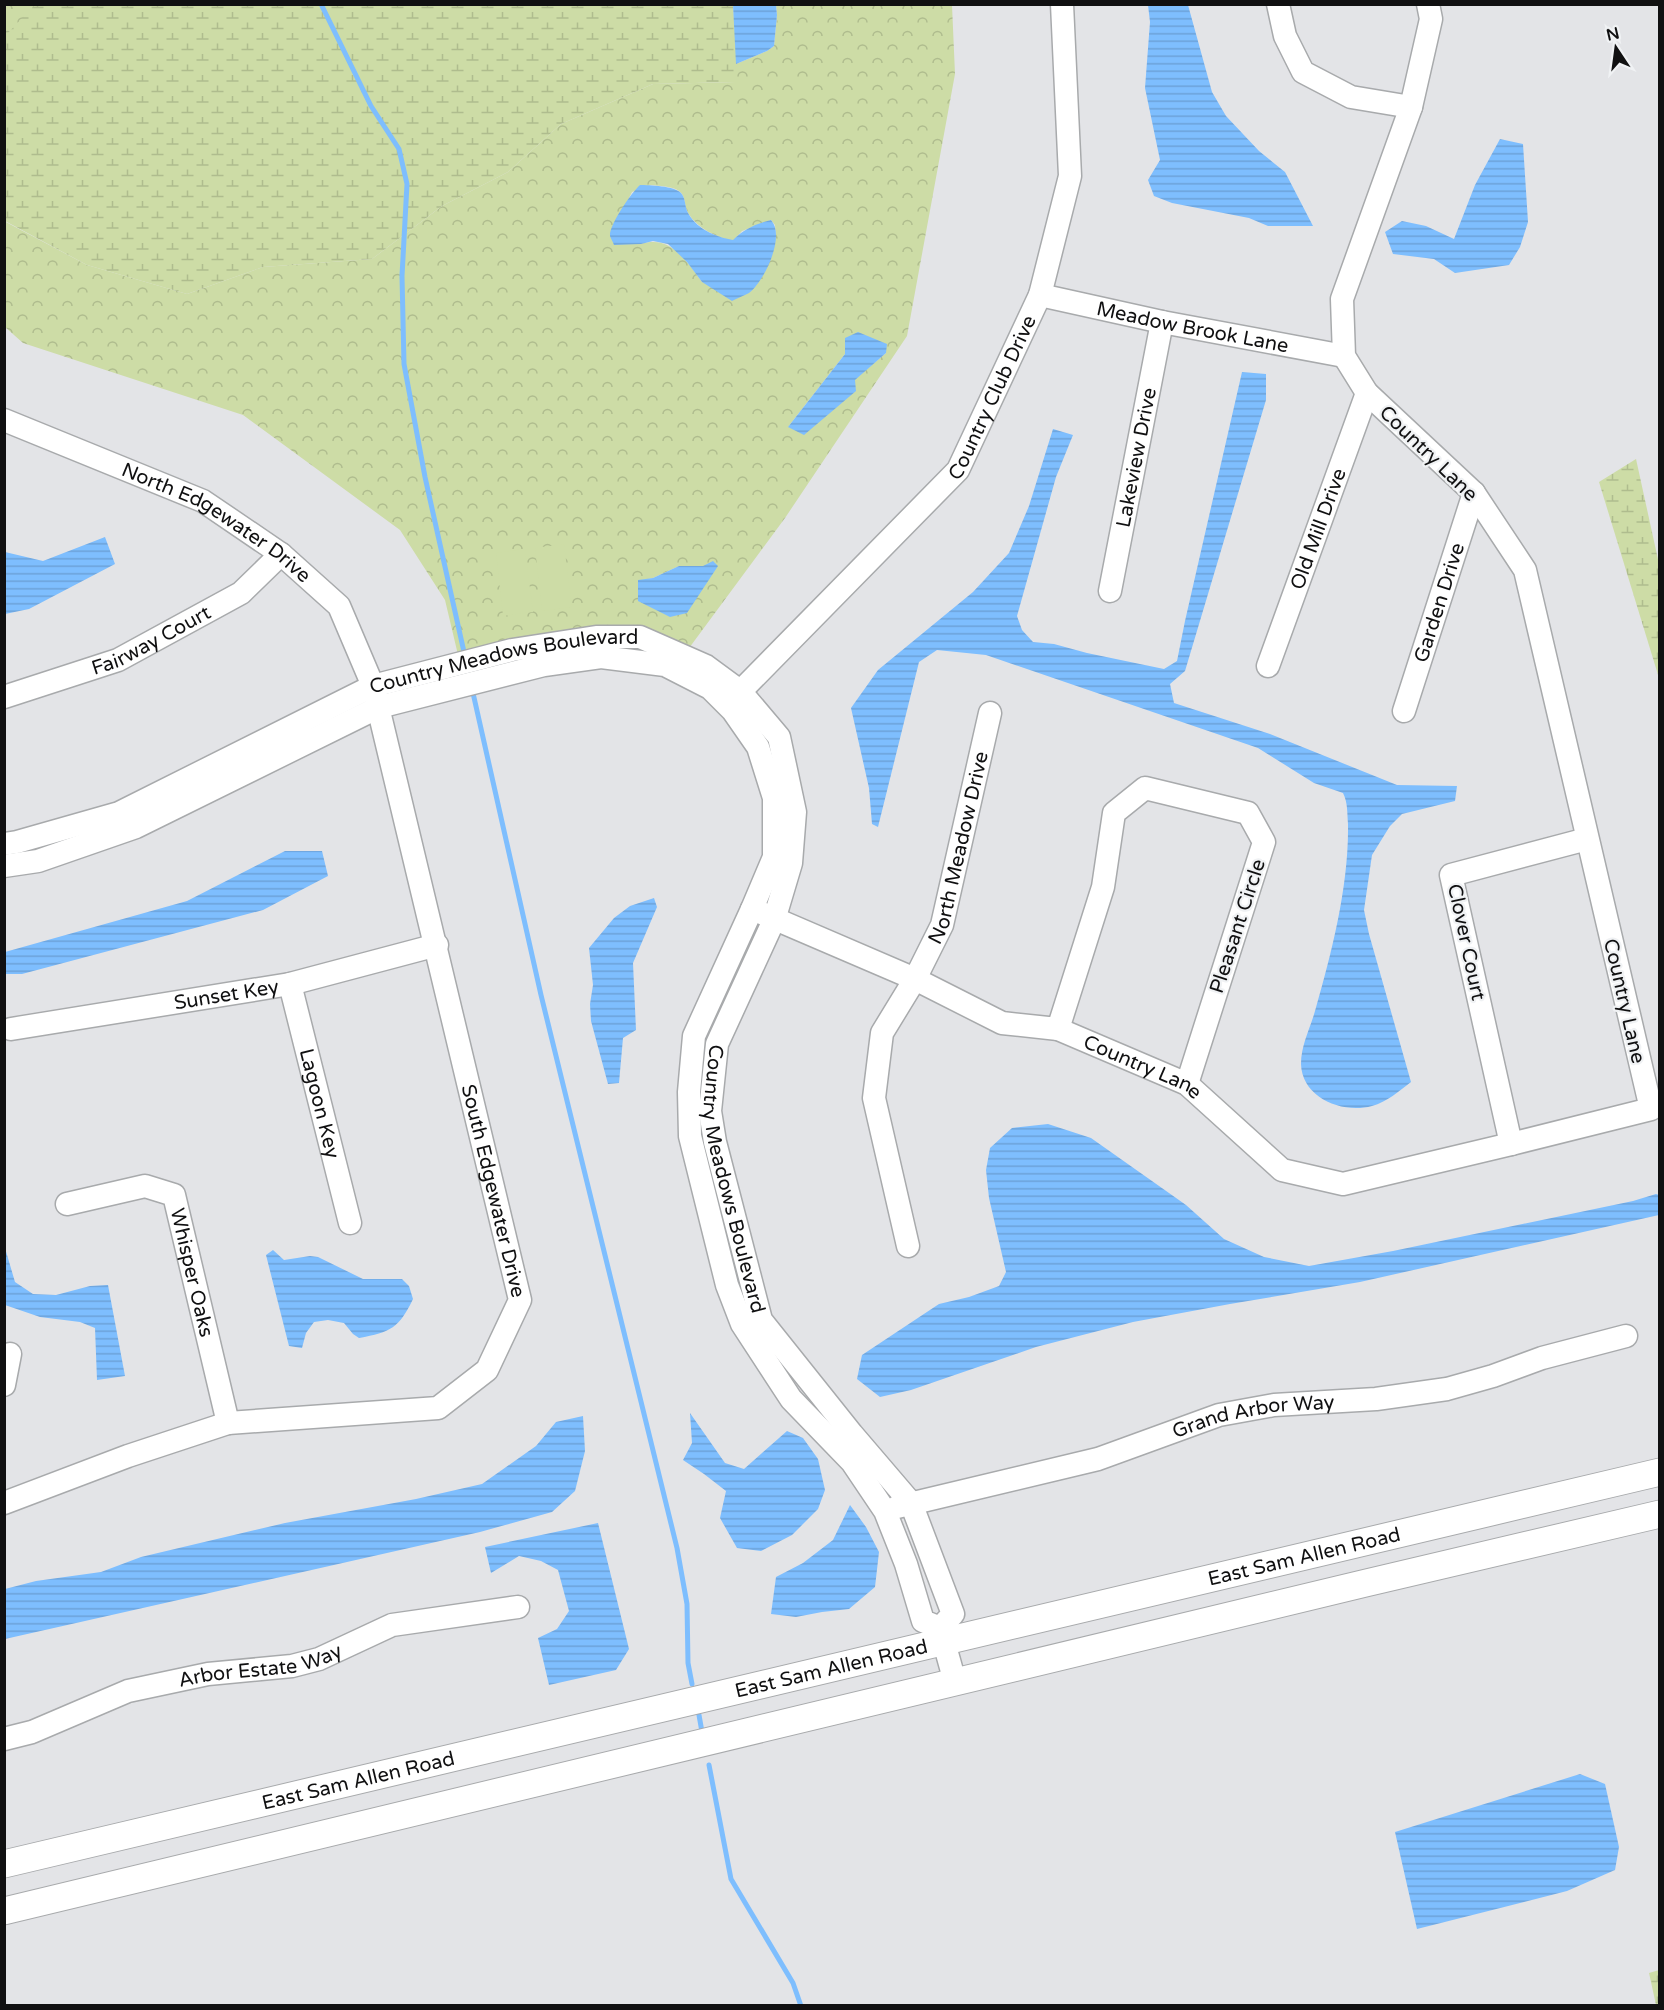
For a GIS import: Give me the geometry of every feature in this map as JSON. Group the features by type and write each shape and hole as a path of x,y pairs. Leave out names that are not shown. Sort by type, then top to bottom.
{"main road":[{"name":"East Sam Allen Road","path":"4,1864 942,1634 1659,1472"},
{"path":"4,1911 1659,1514"}],"street":[{"name":"Country Club Drive","path":"734,698 958,470 1040,295 1070,176 1062,4"},
{"path":"1278,4 1286,36 1303,72 1351,97 1411,106"},
{"name":"Country Lane","path":"752,909 915,979 1002,1023 1058,1029 1187,1084 1282,1170 1343,1184 1651,1109 1525,570 1474,493 1367,393 1344,356 1342,299 1411,106 1431,19 1428,4"},
{"name":"Meadow Brook Lane","path":"1040,295 1162,322 1344,356"},
{"name":"Lakeview Drive","path":"1110,591 1162,322"},
{"name":"Old Mill Drive","path":"1268,666 1367,393"},
{"name":"North Edgewater Drive","path":"4,420 203,501 281,554 339,606 376,696"},
{"name":"Garden Drive","path":"1404,711 1474,493"},
{"name":"Fairway Court","path":"4,697 118,660 241,593 281,554"},
{"name":"Country Meadows Boulevard","path":"9,854 38,861 136,827 376,696 516,660 599,647 640,637 702,674 779,737 795,812 791,863 774,920 717,1044 710,1111 715,1142 761,1320 834,1428 859,1456 911,1503 953,1614 942,1634 923,1621 906,1564 885,1511 859,1456"},
{"name":"South Edgewater Drive","path":"4,1503 128,1456 228,1423 438,1408 487,1370 520,1300 376,696"},
{"name":"Country Meadows Boulevard","path":"734,698 758,747 774,798 774,857 694,1036 689,1092 690,1136 727,1285 742,1324 791,1399 834,1428"},
{"name":"North Meadow Drive","path":"908,1245 874,1098 882,1033 915,979 942,925 990,712"},
{"name":"Pleasant Circle","path":"1058,1029 1102,887 1114,813 1145,788 1248,813 1264,842 1187,1084"},
{"name":"Clover Court","path":"1511,1144 1450,875 1587,839"},
{"name":"Sunset Key","path":"11,1029 290,984 437,945"},
{"name":"Lagoon Key","path":"290,984 350,1223"},
{"name":"Whisper Oaks","path":"67,1204 145,1186 174,1195 228,1423"},
{"path":"709,1211 732,1206"},
{"name":"Grand Arbor Way","path":"885,1511 1098,1459 1219,1415 1274,1405 1376,1399 1447,1389 1493,1376 1542,1358 1626,1336"},
{"path":"4,1385 9,1354"},
{"path":"906,1564 930,1555"},
{"name":"Arbor Estate Way","path":"4,1739 32,1732 128,1692 208,1674 292,1666 319,1659 392,1625 518,1607"},
{"path":"942,1634 955,1682"}],"green space":[{"path":"36,4 733,5 736,82 653,84 561,124 508,172 442,206 372,259 263,267 187,294 87,265 5,221 4,37"},
{"path":"5,5 36,5 5,37"},
{"path":"776,5 952,5 955,74 907,336 785,518 681,659 463,676 445,600 400,530 243,415 23,343 5,327 4,221 87,265 187,294 263,267 372,259 442,206 508,172 561,124 653,84 735,82 736,64 774,46","holes":["651,185 669,187 679,191 692,219 714,235 733,241 742,231 771,220 775,225 776,238 702,282 684,258 669,246 652,242 641,244 624,208 632,192","886,353 854,380 788,427 845,354","679,566 703,566 638,601 638,581 653,578"]},
{"path":"1636,459 1659,564 1659,678 1599,482"},
{"path":"564,544 572,607 542,611 535,548"},
{"path":"525,549 533,612 503,616 496,553"},
{"path":"1659,1970 1659,2005 1656,2005 1649,1973"}],"water":[{"path":"733,5 776,5 777,15 774,46 736,64"},
{"path":"1148,5 1188,5 1212,92 1226,116 1259,151 1285,172 1313,226 1268,226 1249,218 1172,203 1154,196 1148,180 1160,160 1145,88 1150,22"},
{"path":"1500,139 1523,144 1528,222 1520,247 1509,265 1455,273 1434,259 1393,254 1385,232 1402,221 1426,226 1454,239 1475,185"},
{"path":"640,185 662,186 678,191 684,199 687,211 700,227 726,239 733,240 750,227 771,220 775,227 775,247 767,269 755,287 749,293 732,301 702,282 687,262 668,244 653,241 614,245 610,236 613,224"},
{"path":"858,332 887,344 886,353 855,380 856,391 804,435 788,427 845,354 845,338"},
{"path":"1242,372 1266,374 1266,400 1185,671 1170,684 1174,703 1270,734 1397,785 1457,786 1455,801 1402,814 1390,826 1372,855 1364,910 1411,1082 1388,1099 1372,1106 1348,1108 1326,1101 1308,1086 1301,1064 1304,1044 1315,1011 1338,918 1346,871 1348,824 1347,804 1343,793 1314,783 1258,748 986,655 937,650 919,662 878,827 872,824 869,788 851,708 878,670 973,592 1009,553 1029,506 1053,429 1073,435 1056,477 1017,616 1022,630 1033,642 1054,644 1164,669 1177,661"},
{"path":"105,537 115,564 29,609 5,614 5,552 43,561"},
{"path":"713,561 718,566 687,613 670,617 638,601 638,580 653,578 679,566 703,566"},
{"path":"285,851 322,851 328,876 263,910 22,974 5,974 5,952 187,901"},
{"path":"654,898 657,907 633,963 636,1030 623,1038 619,1083 608,1084 591,1021 590,1004 593,985 589,948 614,918 630,906"},
{"path":"1048,1124 1091,1138 1186,1205 1224,1239 1264,1257 1309,1266 1393,1251 1633,1201 1656,1194 1659,1195 1659,1215 1360,1282 1133,1322 1036,1347 911,1390 880,1397 857,1379 862,1355 939,1304 969,1297 999,1286 1006,1272 989,1198 986,1170 990,1148 1012,1128"},
{"path":"5,1248 15,1282 33,1294 56,1295 90,1286 108,1285 125,1376 97,1380 95,1328 80,1322 40,1317 5,1305"},
{"path":"273,1250 284,1260 318,1257 363,1279 402,1279 409,1286 413,1299 398,1323 386,1331 359,1338 344,1323 328,1320 314,1322 306,1333 302,1348 289,1346 266,1255"},
{"path":"690,1413 725,1463 744,1469 787,1431 803,1438 818,1459 825,1490 818,1509 792,1535 761,1551 737,1548 720,1518 726,1491 683,1460 692,1443"},
{"path":"583,1416 585,1451 575,1491 552,1512 480,1532 5,1639 5,1589 36,1581 101,1572 141,1557 285,1523 416,1499 482,1484 536,1446 556,1422"},
{"path":"850,1505 866,1527 879,1552 875,1587 849,1609 796,1617 771,1614 776,1577 803,1563 833,1540"},
{"path":"598,1523 629,1649 616,1670 549,1685 538,1638 557,1629 569,1611 558,1570 541,1561 519,1556 491,1573 485,1547"},
{"path":"1580,1774 1605,1784 1619,1847 1615,1870 1567,1891 1417,1929 1395,1832"}],"waterway":[{"path":"321,4 371,106 399,149 407,184 402,276 404,364 425,477 464,652"},
{"path":"473,693 541,995 677,1548 687,1604 688,1663 692,1684"},
{"path":"699,1715 702,1732"},
{"path":"709,1765 731,1879 793,1983 801,2006"}]}
